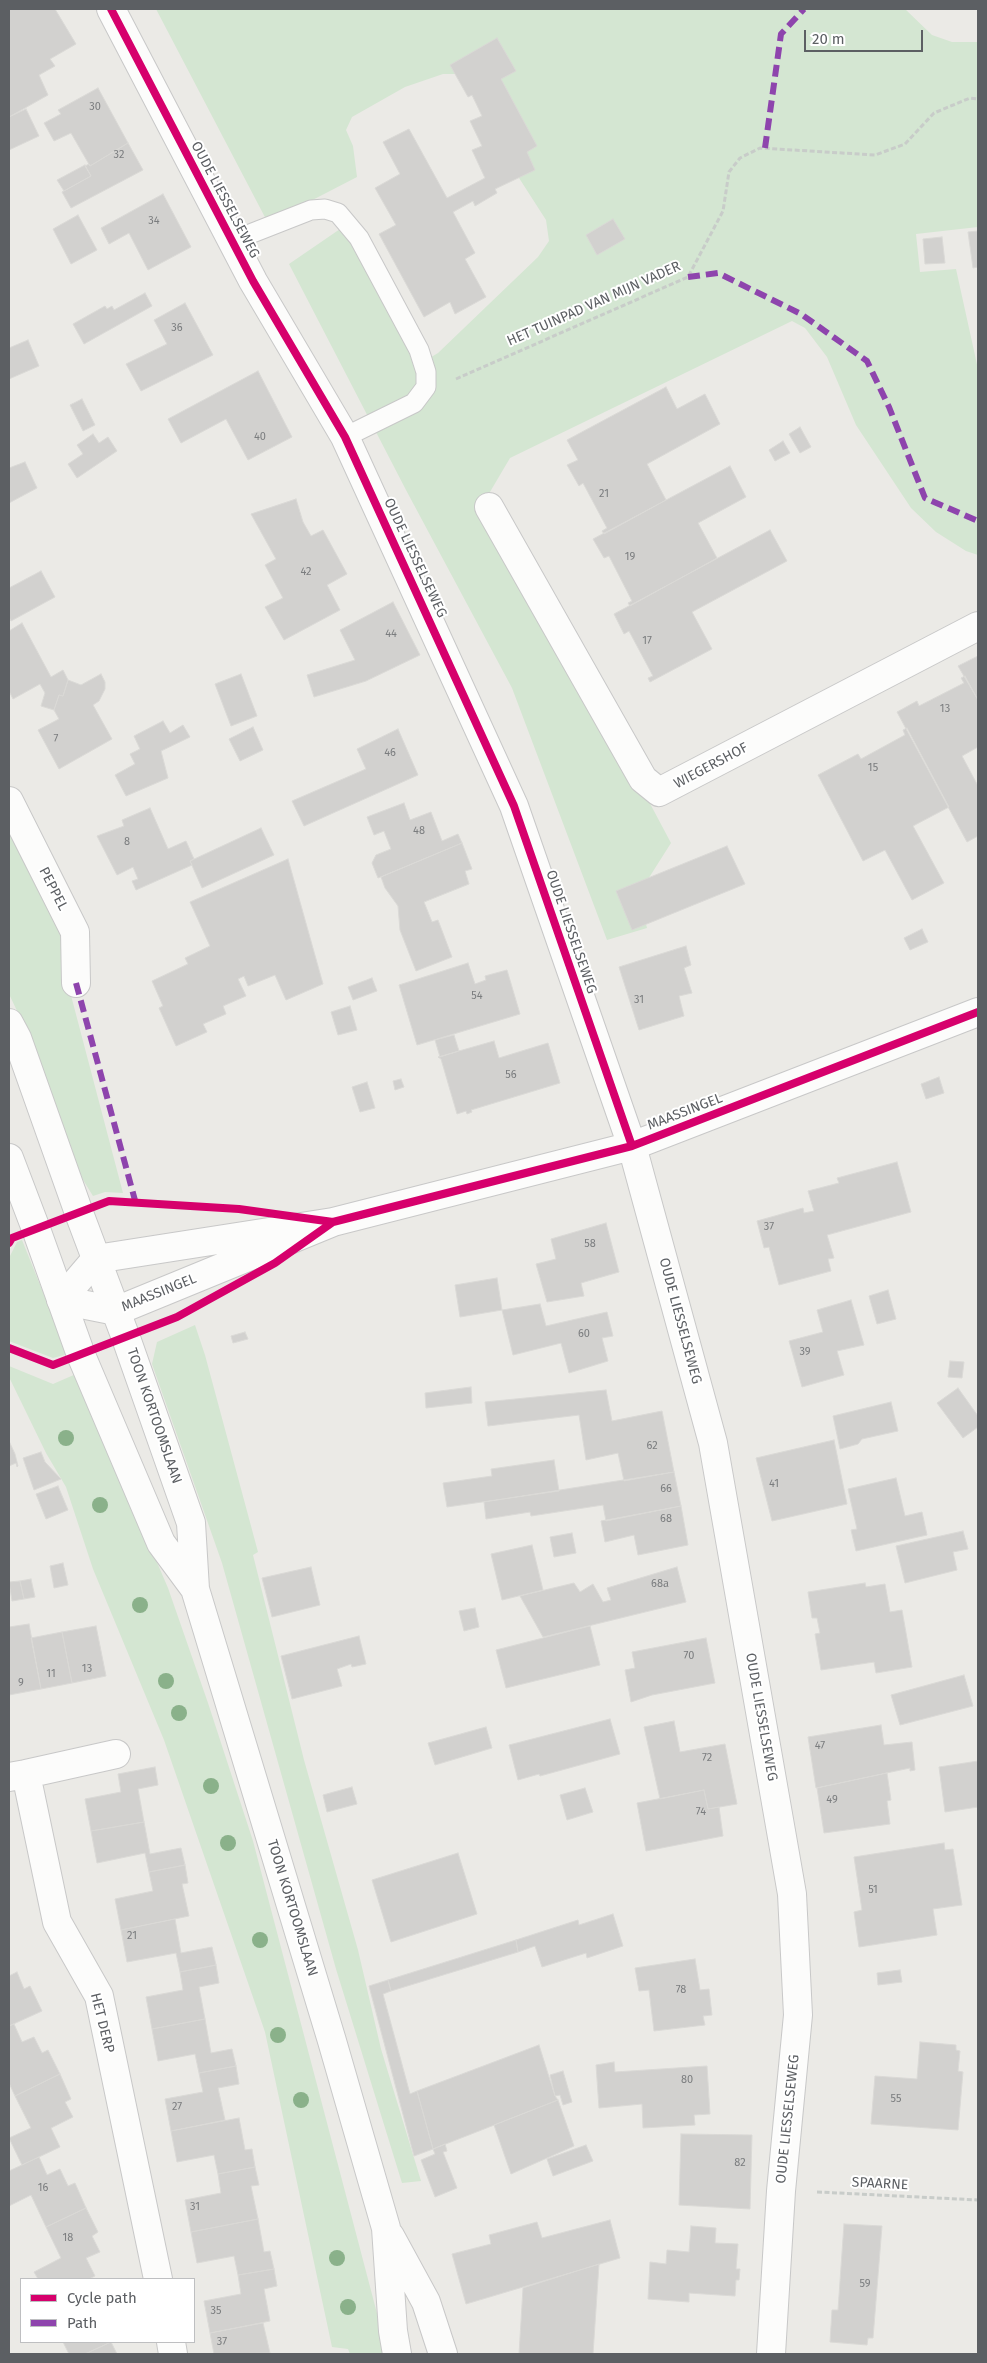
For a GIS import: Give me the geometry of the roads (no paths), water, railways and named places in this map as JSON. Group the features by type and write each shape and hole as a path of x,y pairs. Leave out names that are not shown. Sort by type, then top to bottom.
{"street":[{"name":"OUDE LIESSELSEWEG","path":"111,9 253,281 346,437 514,806 632,1146 713,1443 792,1894 798,2015 781,2191 771,2354"},
{"name":"WIEGERSHOF","path":"489,507 643,779 660,792 978,626"},
{"name":"PEPPEL","path":"9,801 75,932 76,983"},
{"name":"MAASSINGEL","path":"96,1258 333,1222 632,1146 978,1012"},
{"name":"TOON KORTOOMSLAAN","path":"9,1023 20,1047 191,1523 195,1589 326,2022 386,2228 426,2302 443,2354"},
{"name":"TOON KORTOOMSLAAN","path":"9,1158 81,1356 161,1543 195,1589"},
{"name":"MAASSINGEL","path":"60,1300 116,1311 333,1222"},
{"path":"60,1300 96,1258"},
{"name":"HET DERP","path":"116,1754 17,1775 57,1922 99,1996 158,2278"},
{"name":"TOON KORTOOMSLAAN","path":"386,2228 393,2331 398,2354"}],"lane":[{"path":"232,241 312,210 325,209 338,213 359,238 419,350 426,372 426,387 414,403 346,437"}]}
